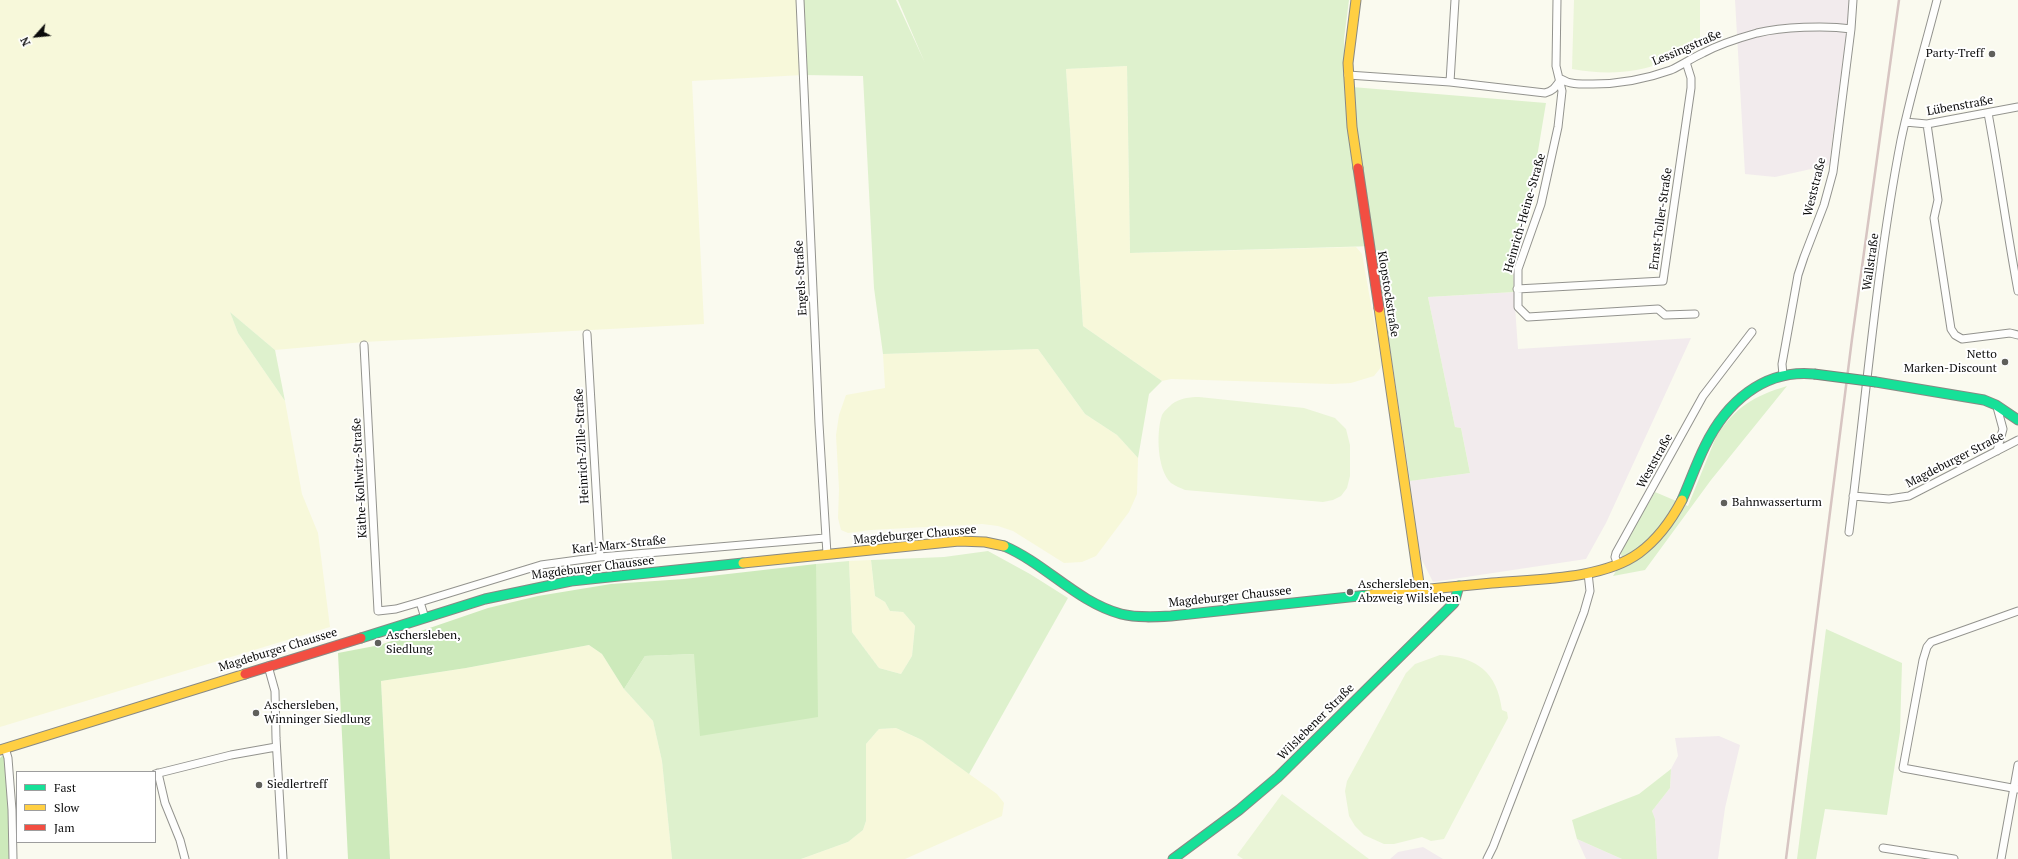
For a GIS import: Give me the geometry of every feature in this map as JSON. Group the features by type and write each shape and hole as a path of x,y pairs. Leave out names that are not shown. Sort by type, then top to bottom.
{"main road":[{"name":"Klopstockstraße","path":"1356,0 1349,41 1348,75 1352,127 1368,248 1420,590"},
{"name":"Magdeburger Chaussee","path":"2,749 512,592 571,580 958,541 988,542 1009,548 1030,559 1103,610 1122,616 1136,617 1167,616 1588,573 1618,565 1648,547 1666,527 1676,510 1710,435 1727,409 1750,389 1783,375 1796,372 1876,382 1972,398 1996,405 2018,420"},
{"name":"Wilslebener Straße","path":"1173,859 1244,806 1278,778 1454,603 1458,594 1459,586"}],"street":[{"name":"Engels-Straße","path":"800,0 825,538 827,554"},
{"path":"1450,82 1455,0"},
{"name":"Heinrich-Heine-Straße","path":"1557,0 1556,66 1561,79 1561,105 1555,146 1541,204 1518,269 1518,307 1528,316 1658,309 1665,316 1695,314"},
{"name":"Weststraße","path":"1783,375 1783,359 1798,275 1824,205 1833,172 1851,29 1853,0"},
{"name":"Wallstraße","path":"1849,532 1879,282 1905,122 1937,0"},
{"name":"Lessingstraße","path":"1561,79 1567,83 1584,84 1622,82 1661,73 1710,49 1764,32 1834,28 1851,29"},
{"name":"Ernst-Toller-Straße","path":"1517,289 1663,281 1691,88 1691,78 1686,62"},
{"path":"1348,75 1450,82 1545,93 1555,88 1561,79"},
{"name":"Lübenstraße","path":"1905,122 1927,124 2018,107"},
{"path":"1988,113 2001,199 2018,291"},
{"path":"1927,124 1938,200 1934,218 1951,328 1955,335 1962,339 2010,333 2018,335"},
{"name":"Weststraße","path":"1618,565 1615,557 1616,553 1703,396 1752,332"},
{"name":"Heinrich-Zille-Straße","path":"587,334 600,557"},
{"name":"Käthe-Kollwitz-Straße","path":"364,345 378,611"},
{"path":"1996,405 2003,429 1997,451"},
{"name":"Magdeburger Straße","path":"1854,496 1889,499 1910,496 2018,440"},
{"name":"Karl-Marx-Straße","path":"378,611 396,609 520,570 541,565 600,557 825,538"},
{"path":"1487,859 1584,612 1590,591 1588,573"},
{"path":"420,602 425,618"},
{"path":"2016,788 1903,768 1922,660 1927,647 1931,642 2018,611"},
{"path":"268,666 275,691 276,747 283,859"},
{"path":"185,859 180,840 165,803 156,774 231,755 276,747"},
{"path":"2,749 8,758 15,809 13,859"},
{"path":"2001,859 2016,788 2018,765"},
{"path":"1883,848 1954,859"}],"shaded area":[{"path":"1735,0 1849,0 1847,29 1829,165 1775,177 1745,174"},
{"path":"1514,292 1518,349 1691,338 1606,523 1586,559 1433,582 1421,558 1410,481 1470,473 1461,428 1455,427 1428,297"},
{"path":"1719,736 1740,745 1725,808 1718,859 1657,859 1655,819 1652,811 1670,788 1671,769 1678,756 1675,738"},
{"path":"1577,839 1622,859 1586,859"},
{"path":"1423,847 1443,859 1390,859 1398,852"}],"green space":[{"path":"0,0 800,0 803,75 692,81 704,324 364,342 275,350 230,312 238,333 285,401 302,494 318,533 330,627 0,727"},
{"path":"800,0 896,0 925,63 898,0 1349,0 1344,39 1344,84 1352,87 1546,103 1532,187 1511,248 1514,292 1428,297 1455,427 1461,428 1470,473 1410,481 1375,246 1130,253 1127,66 1066,69 1083,326 1162,381 1149,394 1138,458 1117,435 1085,414 1038,349 883,354 874,288 863,76 803,75"},
{"path":"1574,0 1700,0 1700,43 1671,59 1643,69 1608,73 1572,69"},
{"path":"1127,66 1130,253 1356,247 1362,254 1382,366 1374,376 1351,383 1332,384 1171,379 1162,381 1083,326 1066,69"},
{"path":"230,312 275,350 285,401 238,333"},
{"path":"1038,349 1085,414 1117,435 1138,458 1137,494 1129,512 1096,556 1082,562 1064,563 1013,531 998,526 982,524 871,530 848,533 841,530 838,518 839,489 836,435 839,415 846,395 885,388 883,354"},
{"path":"1787,386 1711,480 1645,570 1613,576 1623,560 1620,552 1655,492 1688,506 1716,437 1730,418 1746,404 1765,394"},
{"path":"1199,397 1304,408 1335,418 1346,429 1350,445 1350,476 1347,488 1341,496 1333,500 1323,502 1185,490 1171,483 1166,477 1160,460 1159,431 1162,415 1178,400"},
{"path":"988,551 1030,574 1068,598 969,774 922,740 896,728 879,729 866,744 866,821 863,830 848,842 801,859 672,859 662,761 653,721 624,689 645,656 694,654 816,593 816,564 849,561 852,632 879,668 901,674 912,656 915,626 903,612 890,611 885,602 875,596 871,560 944,557"},
{"path":"871,560 875,596 885,602 890,611 903,612 915,626 912,656 901,674 879,668 852,632 849,561"},
{"path":"816,564 818,717 700,736 694,654 645,656 624,689 602,654 589,645 466,668 381,681 390,859 348,859 338,653 380,645 488,608 538,596 611,584 684,579"},
{"path":"1826,629 1902,663 1900,732 1887,815 1825,809 1816,859 1797,859"},
{"path":"589,645 602,654 624,689 653,721 662,761 672,859 390,859 381,681 466,668"},
{"path":"1440,655 1465,659 1475,663 1483,669 1490,676 1499,697 1502,710 1507,712 1508,718 1444,839 1431,841 1422,837 1394,844 1384,844 1364,835 1355,826 1349,816 1345,791 1347,781 1406,673 1415,664"},
{"path":"896,728 922,740 997,794 1004,803 1002,816 905,859 801,859 848,842 863,830 866,821 866,744 879,729"},
{"path":"4,754 9,809 10,859 0,859 0,758"},
{"path":"1671,769 1670,788 1652,811 1655,819 1657,859 1622,859 1577,839 1572,820 1639,794"},
{"path":"1282,794 1369,859 1243,859 1237,855"}],"railway":[{"path":"1786,859 1852,339 1899,0"}],"traffic: fast":[{"path":"1682,500 1705,446 1714,430 1735,403 1748,392 1763,383 1778,377 1796,374 1814,374"},
{"path":"1814,374 1876,382"},
{"path":"1876,382 1984,400 1996,405 2018,420"},
{"path":"1004,546 1034,563 1090,601 1121,614 1133,616 1171,616 1368,595"},
{"path":"361,638 485,599 571,581 743,563"},
{"path":"1173,859 1239,810 1278,777 1454,603 1459,586"}],"traffic: slow":[{"path":"1356,0 1348,63 1352,127 1358,168"},
{"path":"1379,308 1420,590"},
{"path":"1368,595 1568,577 1607,569 1624,562 1646,548 1664,529 1682,500"},
{"path":"743,563 959,541 985,542 1004,546"},
{"path":"0,750 245,674"}],"traffic: jam":[{"path":"1358,168 1379,308"},
{"path":"245,674 361,638"}],"place":[{"name":"Party-Treff","path":"1992,54"},
{"name":"Netto Marken-Discount","path":"2005,362"},
{"name":"Bahnwasserturm","path":"1724,503"},
{"name":"Aschersleben, Abzweig Wilsleben","path":"1350,592"},
{"name":"Aschersleben, Siedlung","path":"378,643"},
{"name":"Aschersleben, Winninger Siedlung","path":"256,713"},
{"name":"Siedlertreff","path":"259,785"}]}
